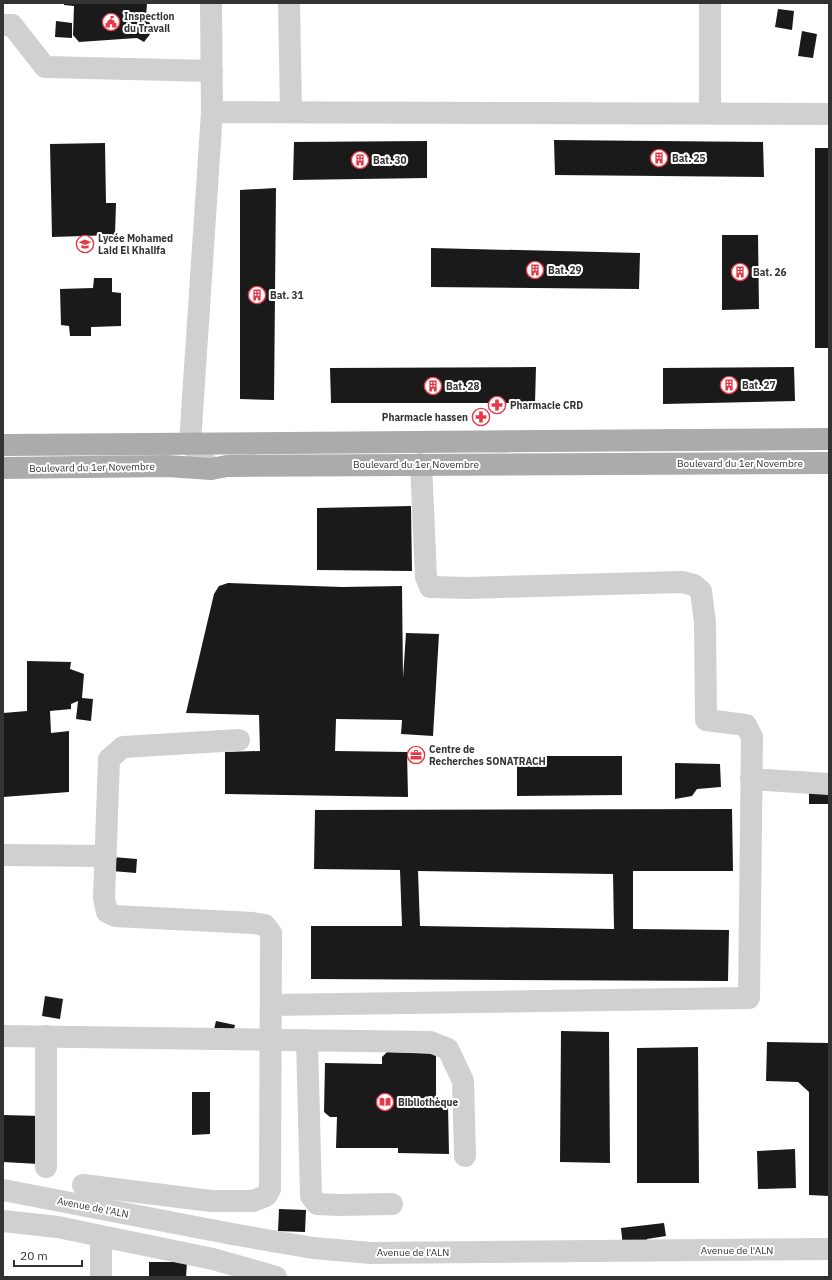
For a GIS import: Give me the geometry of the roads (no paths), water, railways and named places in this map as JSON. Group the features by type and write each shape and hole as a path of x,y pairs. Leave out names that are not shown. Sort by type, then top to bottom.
{"main road":[{"path":"3,445 829,439"},
{"name":"Boulevard du 1er Novembre","path":"3,468 167,466 211,469 227,466 421,464 829,463"}],"street":[{"path":"211,3 212,112 190,444 211,469"},
{"path":"289,3 291,112"},
{"path":"710,3 710,113"},
{"path":"3,25 12,25 45,67 212,71"},
{"path":"212,112 829,114"},
{"path":"271,1005 749,998 752,737 746,725 706,720 705,623 701,591 694,585 682,582 467,588 430,587 426,577 421,464"},
{"path":"83,1185 211,1201 253,1201 266,1196 270,1189 271,933 265,925 245,922 115,916 108,912 104,898 109,760 123,747 239,740"},
{"path":"751,779 829,784"},
{"path":"3,855 106,856"},
{"path":"3,1036 430,1042 448,1049 463,1081 465,1156"},
{"path":"46,1036 46,1167"},
{"path":"307,1040 311,1196 317,1204 339,1206 392,1204"},
{"name":"Avenue de l'ALN","path":"3,1190 313,1248 364,1252 829,1249"},
{"path":"3,1221 58,1228 101,1236 213,1268 276,1277"},
{"path":"101,1236 101,1277"}],"place":[{"name":"Inspection du Travail","path":"111,22"},
{"name":"Bat. 25","path":"659,158"},
{"name":"Bat. 30","path":"360,160"},
{"name":"Lycée Mohamed Laid El Khalifa","path":"85,244"},
{"name":"Bat. 29","path":"535,270"},
{"name":"Bat. 26","path":"740,272"},
{"name":"Bat. 31","path":"257,295"},
{"name":"Bat. 27","path":"729,385"},
{"name":"Bat. 28","path":"433,386"},
{"name":"Pharmacie CRD","path":"497,405"},
{"name":"Pharmacie hassen","path":"481,417"},
{"name":"Centre de Recherches SONATRACH","path":"416,755"},
{"name":"Bibliothèque","path":"385,1102"}]}
